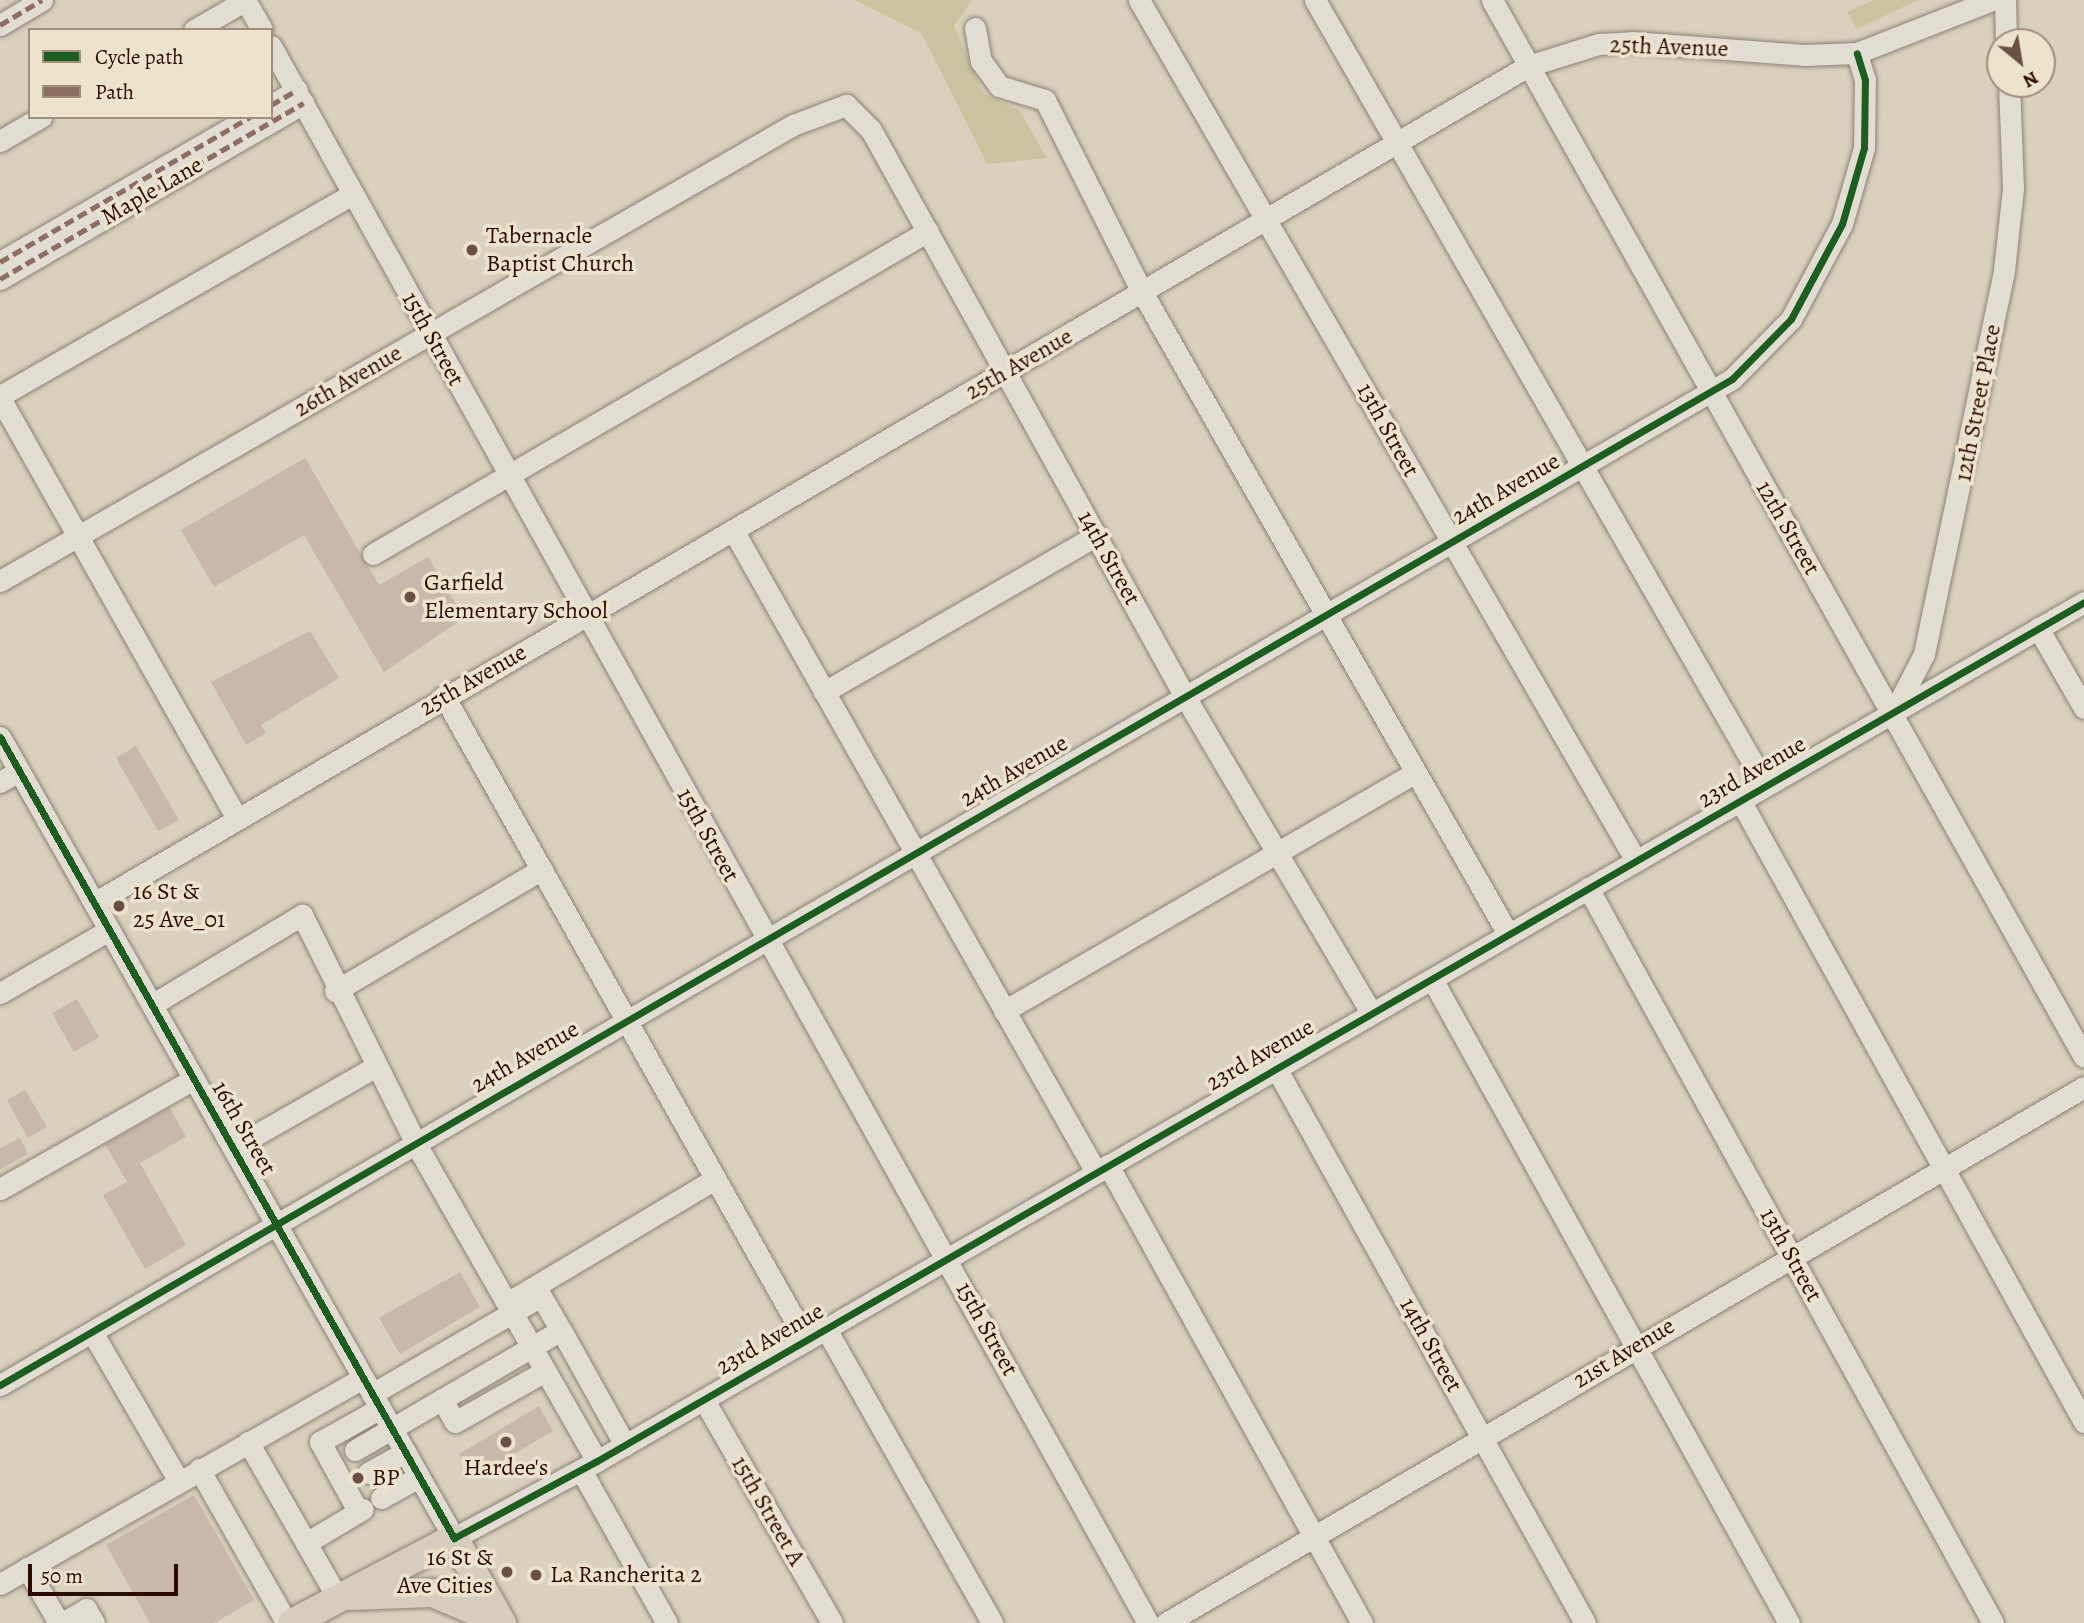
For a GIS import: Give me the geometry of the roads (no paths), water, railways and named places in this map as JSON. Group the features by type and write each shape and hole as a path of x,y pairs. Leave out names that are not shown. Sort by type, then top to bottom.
{"main road":[{"path":"311,1615 454,1538"},
{"name":"16th Street","path":"454,1538 501,1623"},
{"path":"311,1615 433,1593 501,1623"}],"street":[{"path":"0,25 43,0"},
{"path":"197,28 245,0 261,28"},
{"name":"13th Street","path":"1139,0 1270,219 1636,861"},
{"path":"1315,0 1766,786"},
{"name":"12th Street","path":"1492,0 1710,393 1894,712 2084,1057"},
{"name":"25th Avenue","path":"94,903 236,817 1007,372 1270,219 1396,141 1528,66 1598,44 1632,42 1804,55 1857,53 1992,0"},
{"path":"2004,0 2005,28"},
{"path":"975,28 981,61 999,86 1045,100 1142,292 1328,613 1415,773 1508,934"},
{"name":"15th Street","path":"273,50 765,939 948,1258 1148,1623"},
{"name":"24th Avenue","path":"0,1385 1184,695 1710,393 1757,360 1791,319 1842,224 1864,148 1866,100 1857,53"},
{"path":"273,104 300,97"},
{"name":"Maple Lane","path":"273,113 300,97"},
{"name":"12th Street Place","path":"1894,712 1924,654 2004,270 2013,188 2010,98"},
{"name":"14th Street","path":"846,105 871,130 1184,695 1279,851 1371,1013"},
{"name":"26th Avenue","path":"0,581 793,125 846,105"},
{"path":"0,141 38,119"},
{"name":"Maple Lane","path":"0,262 247,119"},
{"name":"Maple Lane","path":"0,279 264,119"},
{"path":"236,817 0,397 353,194"},
{"path":"373,554 928,231"},
{"path":"733,530 1004,1011 1102,1169 1362,1623"},
{"path":"824,692 1097,535"},
{"name":"23rd Avenue","path":"454,1538 589,1466 704,1400 2084,602"},
{"path":"2038,628 2084,708"},
{"path":"444,696 806,1340"},
{"name":"16th Street","path":"0,737 454,1538"},
{"path":"0,782 19,771"},
{"path":"1004,1011 1415,773"},
{"path":"1740,800 2084,1422"},
{"path":"335,990 542,869"},
{"name":"13th Street","path":"1588,888 1993,1623"},
{"path":"153,1004 302,915 335,990 416,1144 545,1371 667,1623"},
{"path":"0,993 109,930"},
{"path":"1433,979 1789,1623"},
{"path":"233,1148 375,1067"},
{"name":"14th Street","path":"1276,1068 1584,1623"},
{"path":"0,1189 194,1079"},
{"name":"21st Avenue","path":"1166,1623 1636,1345 2084,1087"},
{"path":"0,1584 248,1442 371,1393 715,1179"},
{"path":"510,1308 541,1296 625,1445"},
{"path":"826,1329 992,1623"},
{"path":"355,1450 561,1330"},
{"path":"92,1332 178,1480"},
{"path":"442,1399 455,1422 545,1371"},
{"path":"306,1543 360,1510 334,1461 320,1442 371,1393"},
{"name":"15th Street A","path":"704,1400 832,1623"},
{"path":"248,1442 306,1543 311,1615"},
{"path":"368,1473 405,1452"},
{"path":"199,1469 311,1615"},
{"path":"381,1498 419,1477"},
{"path":"27,1568 61,1623 86,1609 94,1623"}],"place":[{"name":"Tabernacle Baptist Church","path":"472,250"},
{"name":"Garfield Elementary School","path":"410,597"},
{"name":"16 St & 25 Ave_01","path":"119,906"},
{"name":"Hardee's","path":"506,1442"},
{"name":"BP","path":"358,1478"},
{"name":"16 St & Ave Cities","path":"507,1572"},
{"name":"La Rancherita 2","path":"536,1575"}]}
